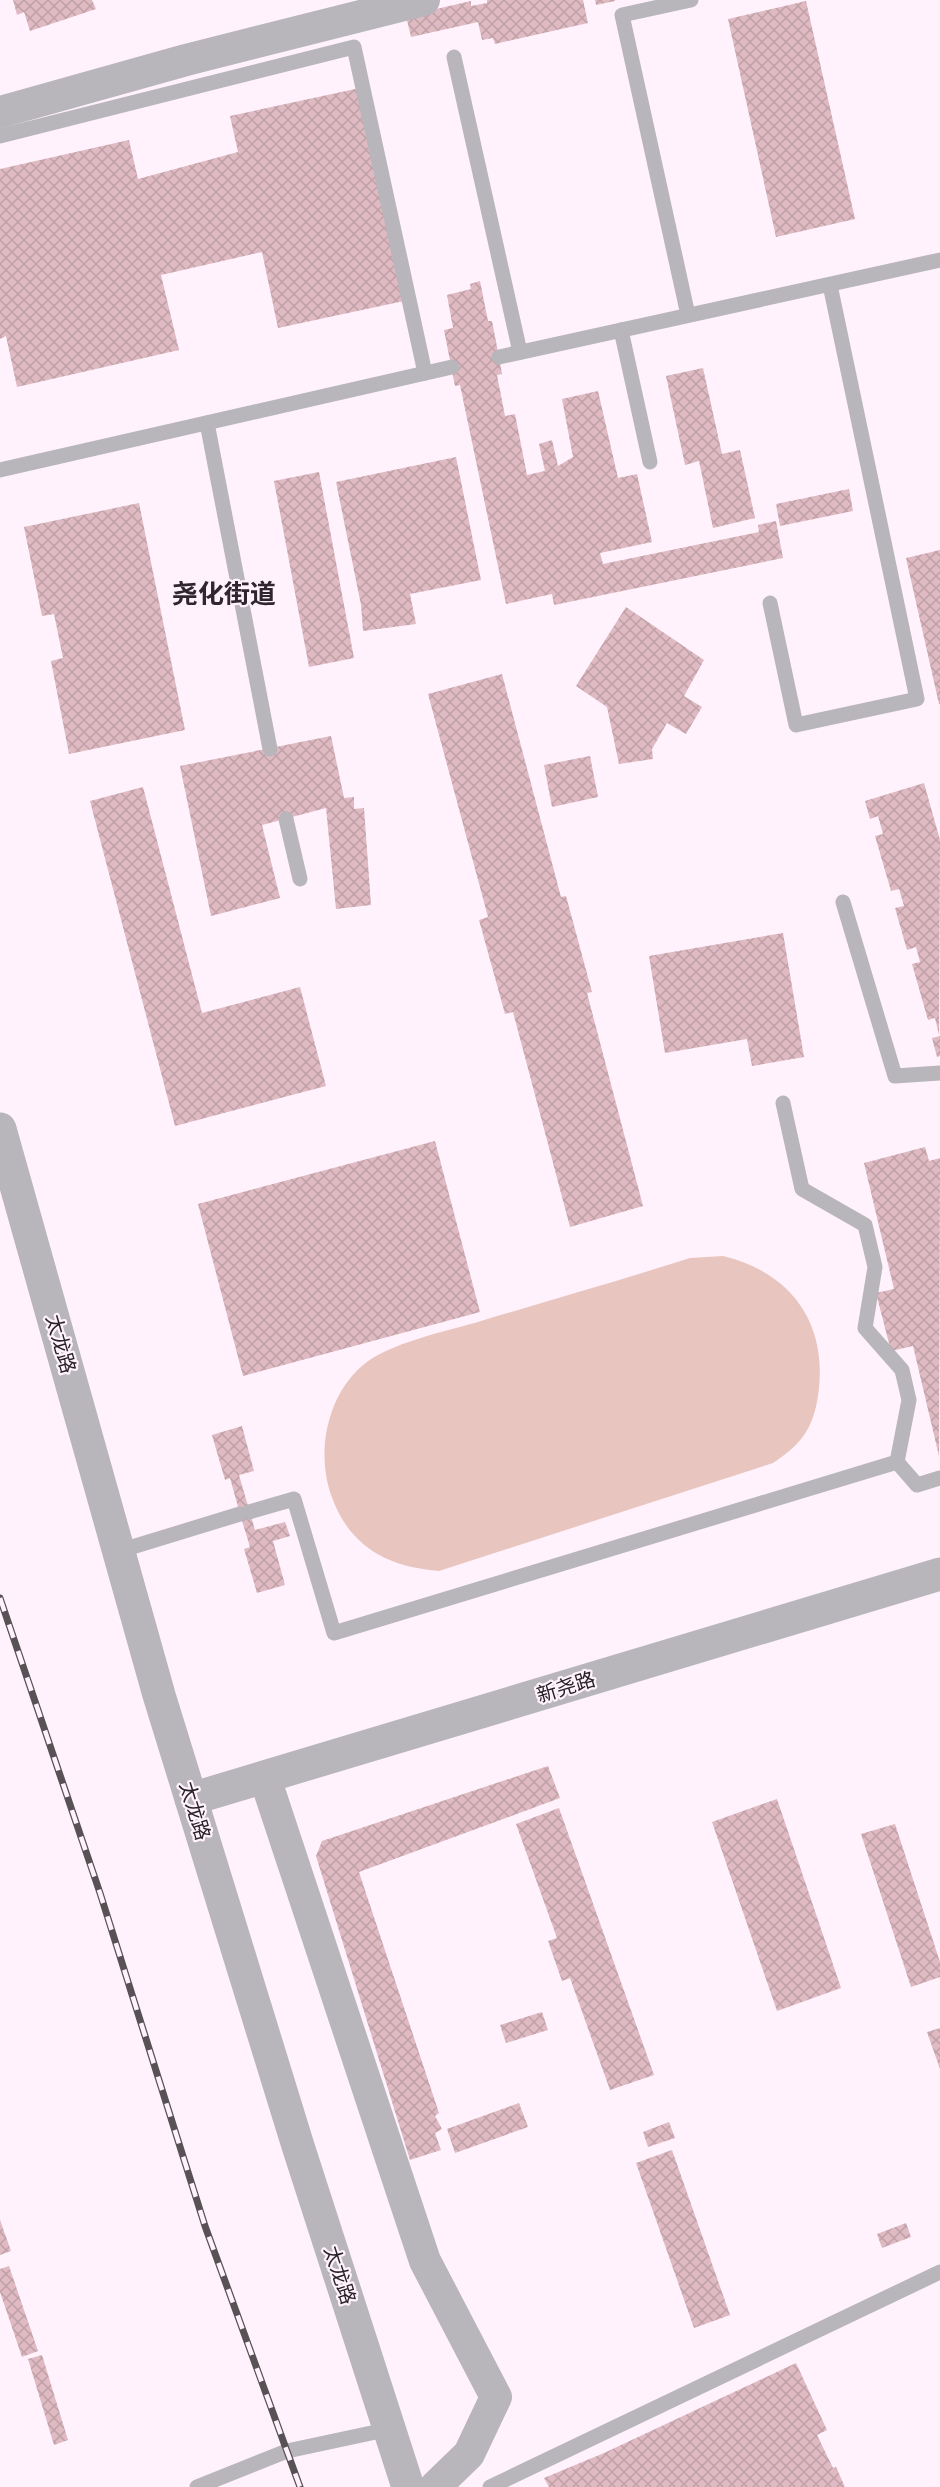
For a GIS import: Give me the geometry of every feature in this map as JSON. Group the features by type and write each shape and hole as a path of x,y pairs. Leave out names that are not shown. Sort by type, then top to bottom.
{"street":[{"path":"0,112 186,60 424,0"},
{"name":"太龙路","path":"0,1129 191,1799 298,2146 408,2487"},
{"name":"新尧路","path":"191,1799 940,1575"},
{"path":"265,1778 425,2261 496,2397 469,2454 435,2487"}],"lane":[{"path":"688,315 622,15 691,0"},
{"path":"0,136 354,47 425,373"},
{"path":"454,57 520,352"},
{"path":"499,357 940,260"},
{"path":"770,603 796,725 917,699 830,285"},
{"path":"621,330 650,462"},
{"path":"0,470 452,367"},
{"path":"207,423 270,749"},
{"path":"286,819 300,879"},
{"path":"843,902 895,1076 940,1073"},
{"path":"783,1103 802,1189 864,1225 875,1267 865,1328 902,1370 909,1400 897,1461"},
{"path":"897,1461 917,1485 940,1478"},
{"path":"119,1551 294,1498 334,1633 897,1461"},
{"path":"490,2487 940,2272"},
{"path":"196,2487 287,2451 390,2429"}],"shaded area":[{"path":"723,1256 746,1263 767,1274 784,1287 798,1302 809,1321 816,1341 820,1363 819,1388 814,1413 806,1432 784,1456 773,1463 439,1571 421,1569 389,1560 362,1543 341,1517 333,1500 325,1465 327,1428 340,1394 350,1379 373,1358 402,1344 690,1258"}],"building":[{"path":"13,0 92,0 96,9 30,31 24,12 17,15"},
{"path":"487,0 583,0 588,23 495,44 493,38 482,40 478,22 411,37 406,16 471,1 471,6 487,3"},
{"path":"595,0 615,0 615,1 596,5"},
{"path":"806,1 855,219 776,237 728,19"},
{"path":"360,88 404,301 278,328 262,252 161,275 179,350 17,387 6,336 0,339 0,169 129,140 138,179 238,152 230,116"},
{"path":"480,281 488,321 492,321 499,357 502,374 497,375 505,416 515,414 527,475 545,471 539,444 552,440 558,466 573,457 562,399 598,391 618,478 637,474 652,542 600,553 603,564 759,532 758,525 776,521 783,558 554,605 552,594 506,604 460,385 455,386 444,330 453,328 447,295 471,289 470,284"},
{"path":"703,368 722,454 740,450 755,518 713,528 699,461 685,465 666,376"},
{"path":"456,457 481,580 410,594 416,624 363,631 361,605 336,482"},
{"path":"319,472 354,658 309,667 274,481"},
{"path":"849,489 853,511 780,526 776,504"},
{"path":"139,503 185,730 69,754 51,661 63,658 54,614 42,616 24,527"},
{"path":"940,550 940,704 939,704 906,558"},
{"path":"626,607 704,660 684,696 702,707 686,734 667,723 652,749 653,759 619,764 607,707 576,686"},
{"path":"502,674 561,897 566,896 592,992 587,993 643,1206 570,1227 513,1012 505,1014 479,920 488,917 428,694"},
{"path":"331,736 344,798 354,797 354,809 364,808 371,905 336,909 326,808 262,825 280,898 211,916 180,766"},
{"path":"590,756 598,797 552,807 544,765"},
{"path":"924,783 940,840 939,1035 935,1018 928,1020 912,964 920,962 916,947 907,950 895,908 904,906 899,889 891,891 875,836 883,834 878,816 870,819 865,801"},
{"path":"143,787 202,1013 300,987 326,1086 175,1126 90,801"},
{"path":"783,933 804,1057 752,1066 747,1039 665,1053 649,956"},
{"path":"940,1036 940,1056 937,1057 932,1038"},
{"path":"435,1141 480,1312 243,1376 198,1204"},
{"path":"925,1147 929,1161 940,1158 939,1456 913,1346 891,1351 876,1293 894,1289 864,1163"},
{"path":"242,1426 254,1471 239,1475 255,1530 285,1522 290,1536 273,1541 285,1585 257,1593 244,1549 250,1547 230,1478 225,1480 212,1435"},
{"path":"548,1766 560,1798 359,1872 439,2113 435,2116 442,2129 435,2133 441,2150 410,2160 316,1856 322,1841"},
{"path":"777,1799 841,1988 777,2011 712,1822"},
{"path":"559,1808 654,2075 610,2090 570,1978 562,1981 548,1941 557,1938 516,1824"},
{"path":"895,1824 940,1962 940,1977 911,1987 861,1834"},
{"path":"542,2012 548,2030 506,2043 500,2025"},
{"path":"940,2028 940,2069 927,2032"},
{"path":"519,2103 528,2127 455,2153 447,2129"},
{"path":"669,2122 675,2138 648,2147 643,2132"},
{"path":"672,2150 730,2315 694,2328 636,2163"},
{"path":"0,2220 11,2251 0,2255"},
{"path":"906,2223 911,2237 882,2248 877,2234"},
{"path":"9,2266 38,2351 22,2357 0,2292 0,2269"},
{"path":"42,2355 68,2440 54,2445 28,2359"},
{"path":"796,2363 827,2430 817,2435 845,2487 549,2487 544,2478 604,2453"}],"railway":[{"path":"0,1598 100,1893 205,2226 300,2487"}],"district":[{"name":"尧化街道","path":"224,594"}]}
